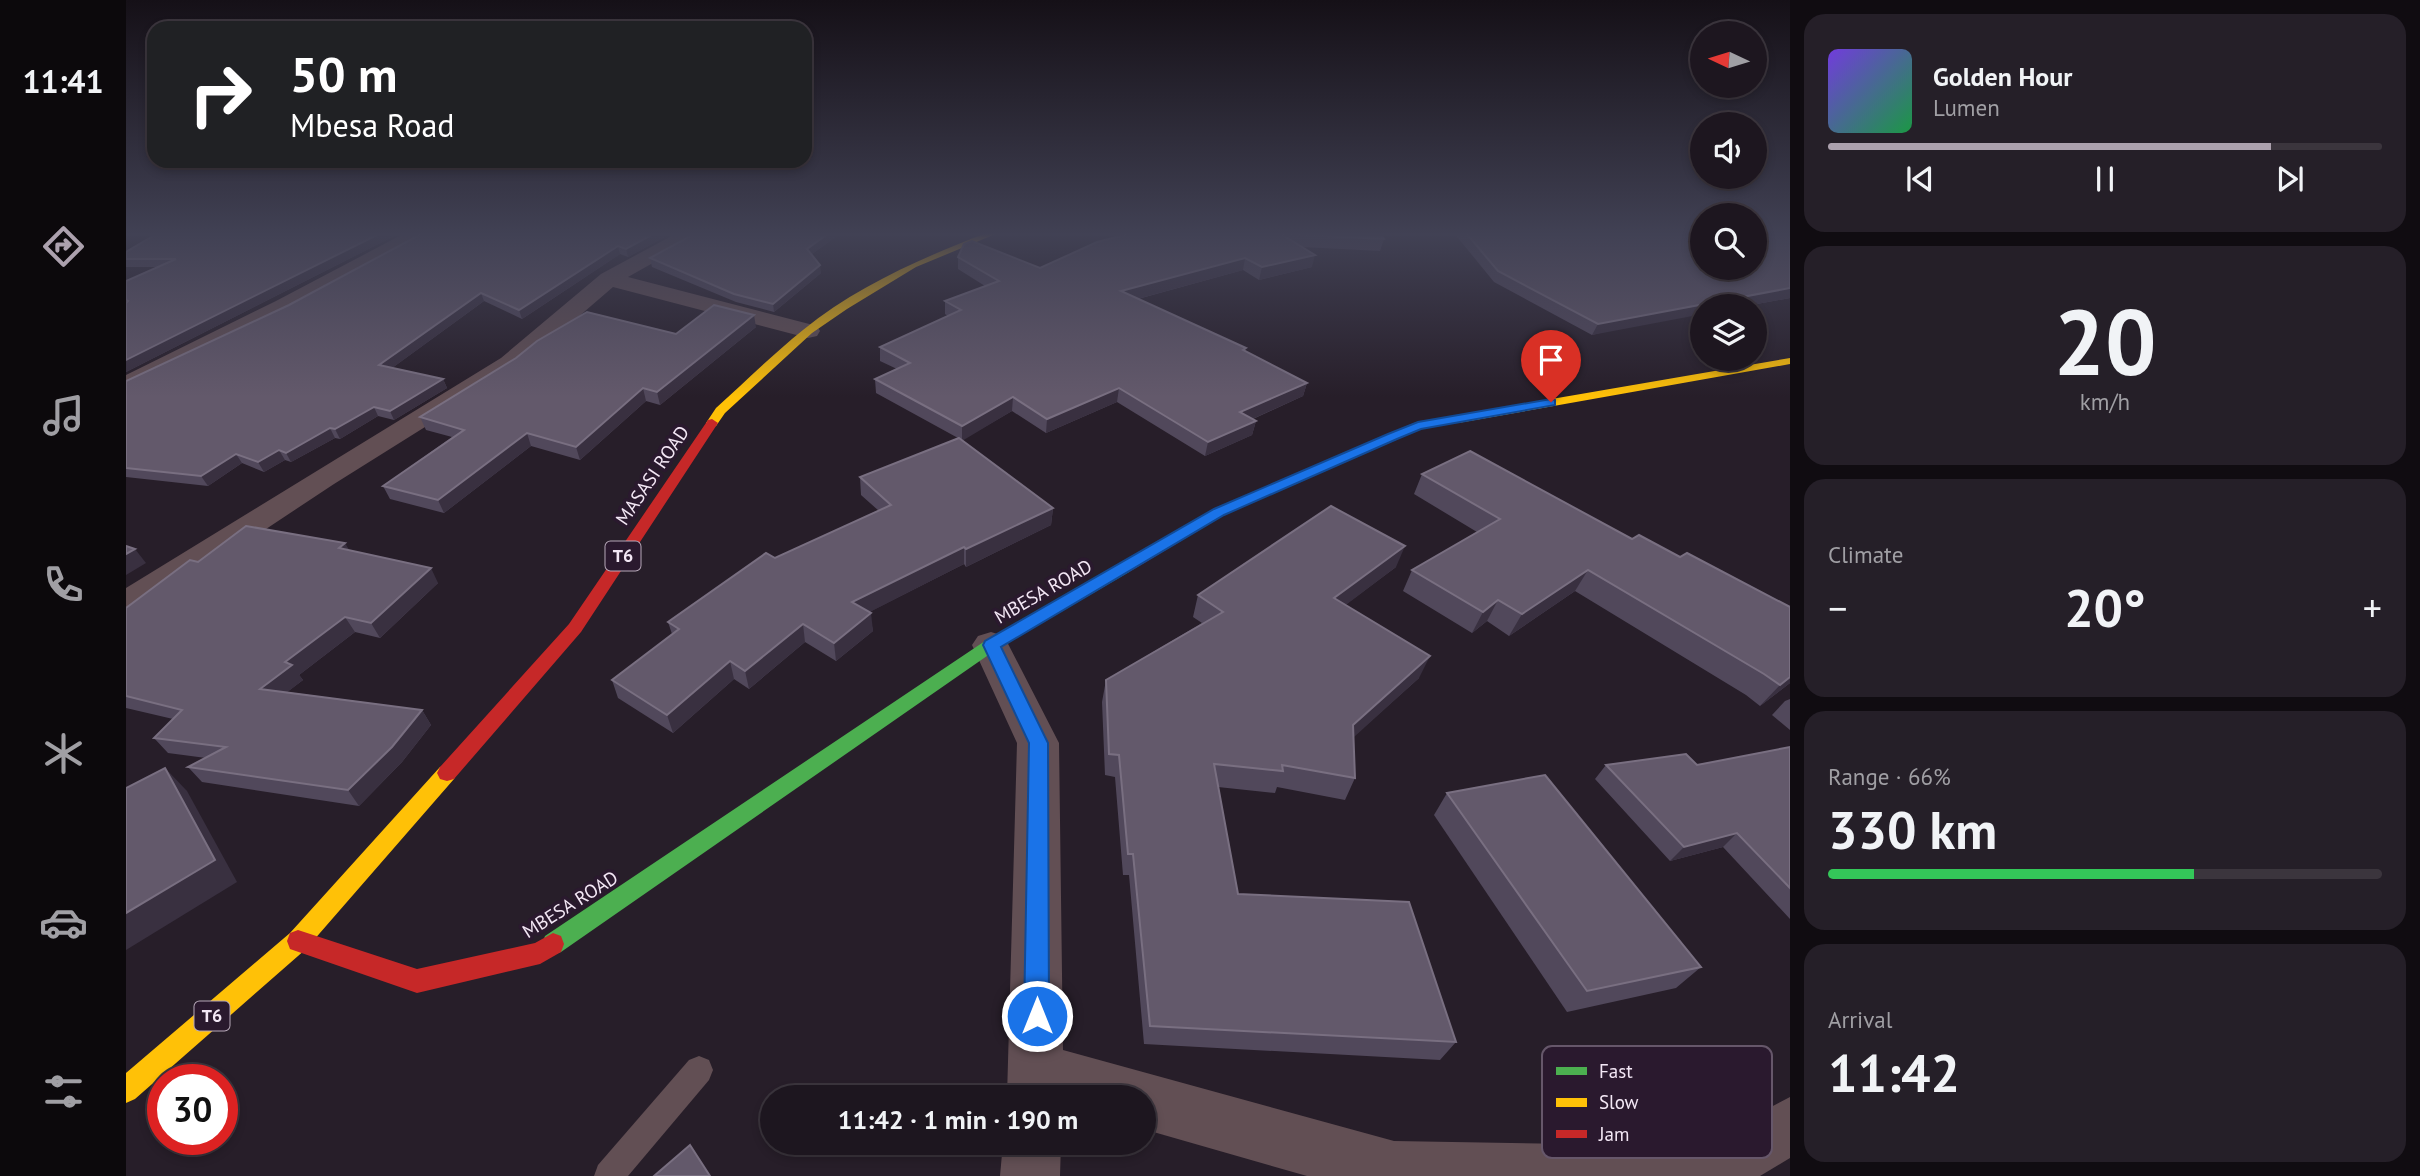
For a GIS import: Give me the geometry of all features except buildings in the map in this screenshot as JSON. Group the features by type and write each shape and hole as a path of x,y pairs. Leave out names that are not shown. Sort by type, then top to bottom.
{"main road":[{"name":"MASASI ROAD","path":"298,941 575,628 720,411 808,331 875,288"},
{"name":"MBESA ROAD","path":"298,941 417,981 540,953 991,645 1219,512 1418,426 1790,361"},
{"name":"T6","path":"126,1090 298,941"}],"street":[{"path":"126,384 318,288"},
{"path":"126,604 510,363 599,288"},
{"path":"643,288 808,331"},
{"path":"991,645 1038,743 1035,1084"},
{"path":"1156,1105 1394,1171 1702,1176 1734,1158"},
{"path":"1772,1136 1790,1126"},
{"path":"1030,1176 1031,1155"}],"lane":[{"path":"609,1176 699,1070"}],"traffic: fast":[{"path":"553,944 991,645 1124,568"}],"traffic: slow":[{"path":"712,423 720,411 808,331 875,288"},
{"path":"1458,419 1790,361"},
{"path":"126,1090 298,941 447,773"}],"traffic: jam":[{"path":"1124,568 1219,512 1418,426 1458,419"},
{"path":"447,773 575,628 712,423"},
{"path":"298,941 417,981 540,953 553,944"}],"route":[{"path":"1037,1016 1038,743 991,645 1219,512 1393,436 1418,426 1551,402"}]}
